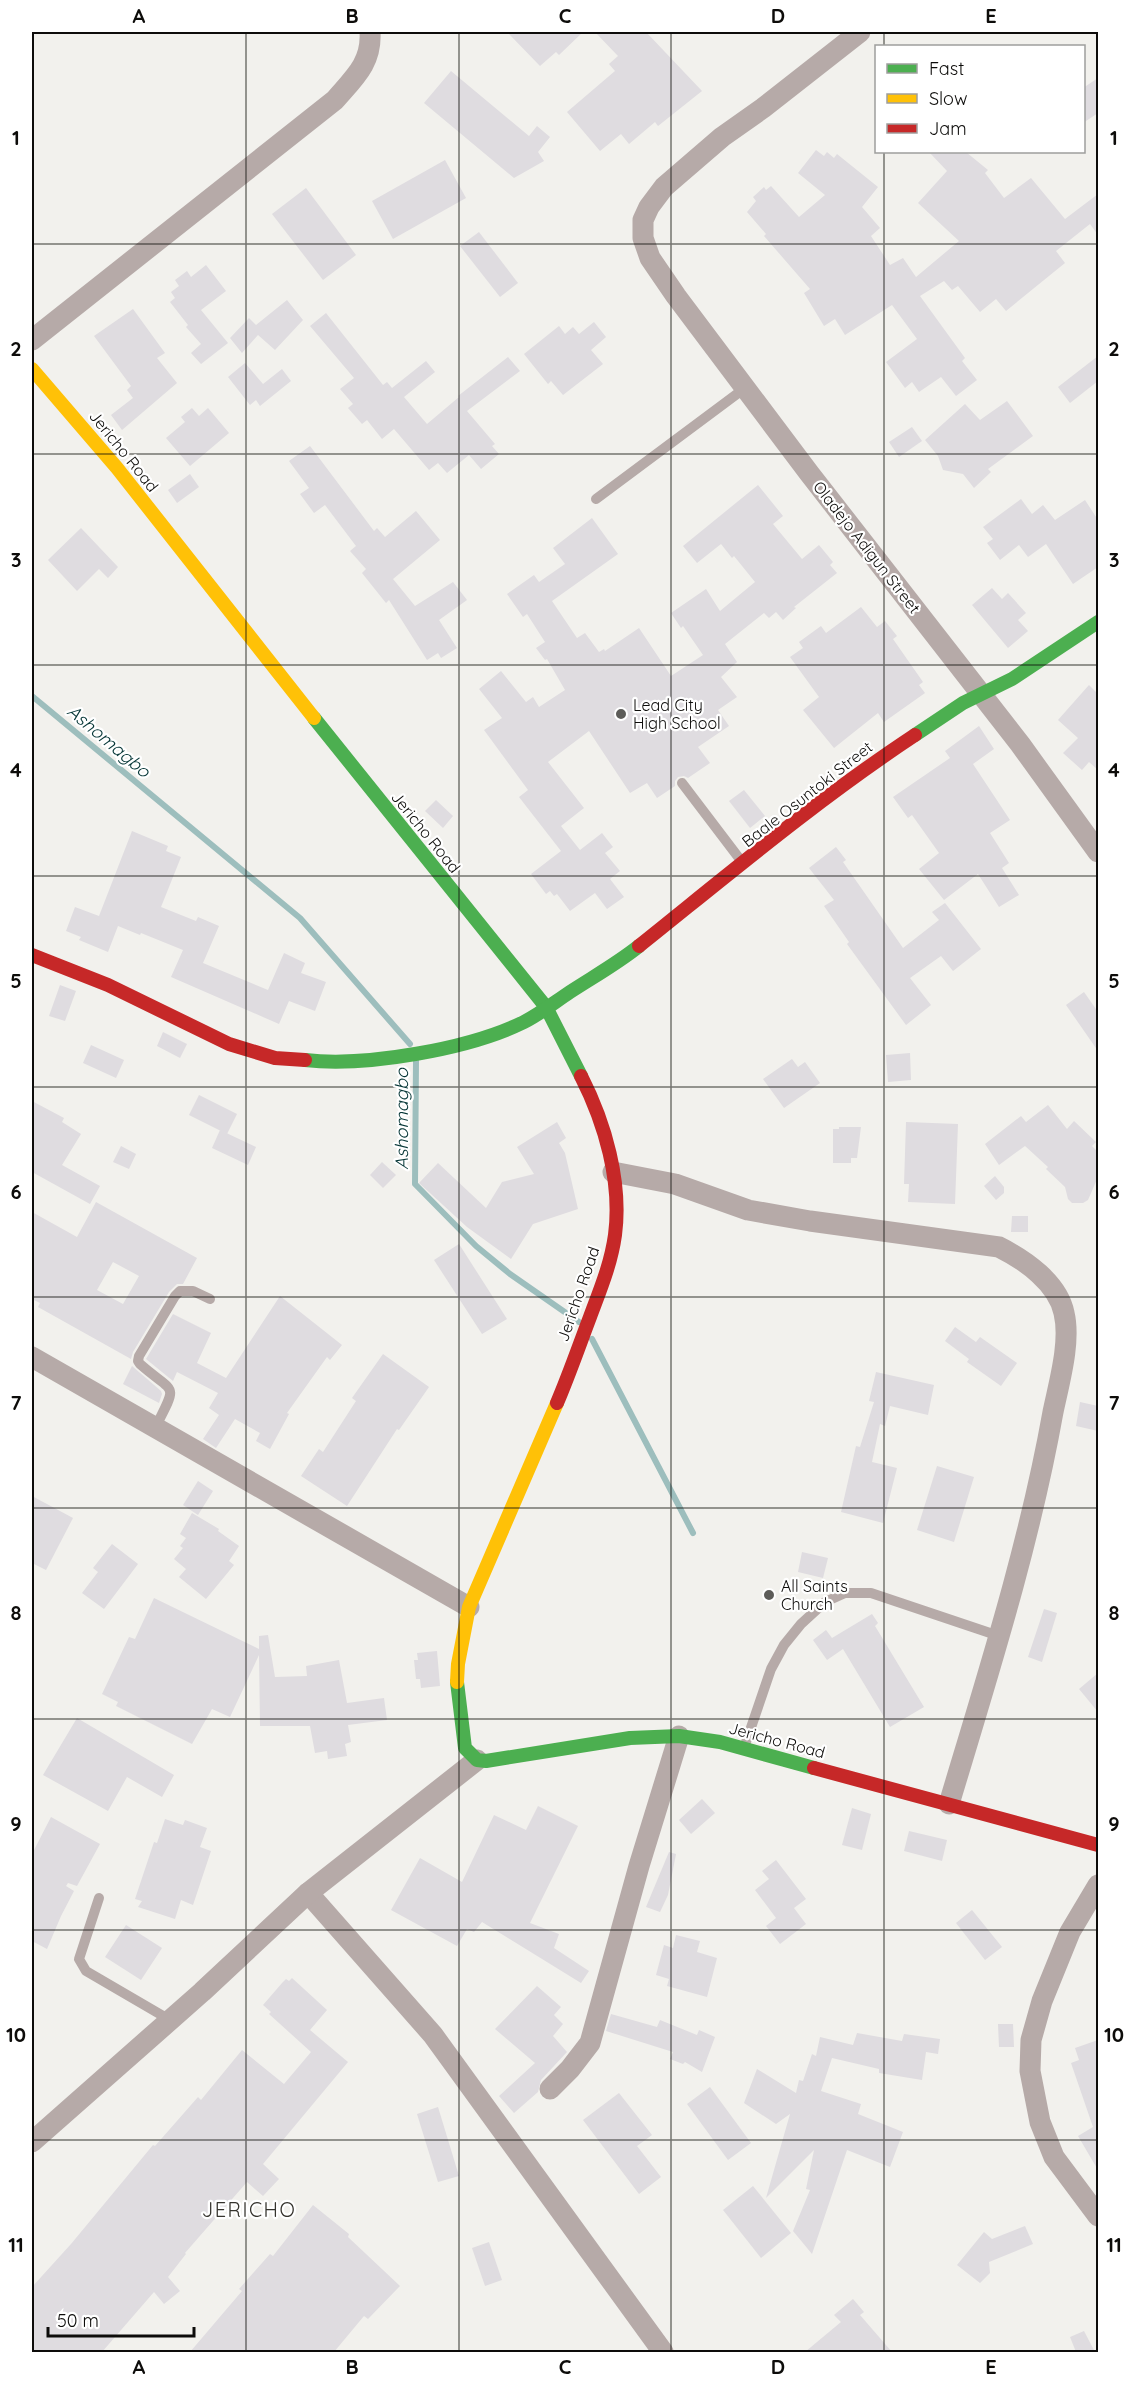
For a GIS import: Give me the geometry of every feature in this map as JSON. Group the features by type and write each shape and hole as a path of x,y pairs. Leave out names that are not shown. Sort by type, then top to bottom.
{"street":[{"path":"32,340 335,100 362,69 371,46 370,32"},
{"name":"Oladejo Adigun Street","path":"860,32 722,137 664,187 649,207 643,220 643,238 650,258 670,287 745,388 1020,744 1098,852"},
{"name":"Jericho Road","path":"32,369 117,468 276,671 546,1007 584,1078 598,1113 614,1172 615,1233 610,1262 563,1389 469,1607 458,1664 457,1688 465,1748 477,1760 486,1761 630,1738 680,1736 720,1742 1098,1845"},
{"name":"Baale Osuntoki Street","path":"32,955 115,988 211,1037 246,1050 282,1058 326,1062 369,1059 458,1044 508,1030 573,992 633,951 880,758 980,694 1012,679 1098,622"},
{"path":"614,1172 675,1184 748,1210 810,1221 999,1247 1016,1255 1040,1275 1054,1292 1064,1311 1066,1326 1062,1365 1046,1453 1025,1546 950,1804"},
{"path":"32,1357 469,1607"},
{"path":"550,2089 590,2043 639,1866 680,1736"},
{"path":"32,2142 170,2020 308,1893 477,1760"},
{"path":"1098,1885 1070,1932 1042,2001 1031,2040 1030,2071 1040,2122 1054,2157 1098,2216"},
{"path":"308,1893 433,2035 663,2352"}],"lane":[{"path":"596,499 745,388"},
{"path":"682,783 743,864"},
{"path":"156,1428 170,1399 171,1391 164,1382 140,1364 139,1356 180,1291 193,1291 210,1299"},
{"path":"744,1748 771,1669 784,1645 801,1624 825,1602 845,1593 871,1593 999,1636"},
{"path":"99,1898 79,1959 81,1965 86,1971 170,2020"}],"building":[{"path":"507,32 583,32 559,55 556,52 540,66"},
{"path":"595,32 646,32 702,91 658,126 655,122 629,144 621,134 600,151 567,112 615,71 609,64 618,56"},
{"path":"451,71 529,136 537,126 550,137 538,152 544,161 514,178 424,103"},
{"path":"1098,78 1098,113 1085,122 1085,87"},
{"path":"816,150 824,156 827,152 834,158 837,154 878,187 862,207 880,228 871,236 890,265 903,258 916,277 959,241 918,203 947,171 930,153 967,153 988,170 985,173 1004,198 1031,178 1065,219 1098,194 1098,235 1090,224 1056,251 1065,263 1006,311 996,299 980,312 958,286 952,290 944,281 920,296 965,358 962,361 977,380 956,396 941,377 919,392 912,382 905,388 886,362 917,339 892,305 845,335 835,319 824,326 804,293 810,289 764,236 766,234 747,212 756,201 753,197 764,187 766,190 771,186 799,217 825,195 798,173"},
{"path":"445,160 466,198 393,239 372,201"},
{"path":"306,188 356,255 323,280 272,214"},
{"path":"479,232 518,283 500,297 460,246"},
{"path":"206,265 226,291 201,310 228,343 201,364 191,353 201,344 186,327 188,325 170,302 175,298 171,292 179,286 175,280 187,271 191,277"},
{"path":"287,300 303,320 275,350 258,335 242,353 230,338 249,318 256,325"},
{"path":"133,309 165,353 157,358 177,383 122,430 111,415 133,398 127,390 131,386 94,336"},
{"path":"326,313 383,385 387,382 392,388 426,361 435,372 404,397 427,424 458,396 508,357 520,371 467,411 495,444 492,446 499,454 481,469 469,455 447,473 438,463 429,470 394,429 382,439 367,420 362,424 348,408 353,404 340,389 354,378 310,326"},
{"path":"594,322 606,337 591,350 603,364 563,395 551,381 548,384 524,354 559,326 565,334 573,327 579,334"},
{"path":"1098,356 1098,381 1070,403 1058,387"},
{"path":"245,363 263,384 282,369 291,381 260,406 256,400 250,405 228,377"},
{"path":"1007,401 1033,436 988,469 991,472 974,488 963,474 943,470 938,456 925,440 965,404 980,420"},
{"path":"192,408 199,416 208,408 229,433 190,466 166,438 185,422 181,417"},
{"path":"912,427 922,441 899,457 889,442"},
{"path":"310,446 374,531 377,528 385,537 416,511 440,540 393,579 415,606 453,582 467,600 439,620 457,648 441,658 438,653 427,660 389,600 386,603 362,573 366,569 350,551 356,546 325,505 314,513 300,494 309,488 289,461"},
{"path":"190,474 199,487 177,503 168,490"},
{"path":"758,485 783,516 773,524 802,559 819,545 833,562 830,565 837,573 794,607 796,608 783,620 776,612 769,618 764,613 725,644 737,662 721,677 737,697 718,710 729,726 698,747 710,763 688,778 678,777 675,786 657,798 647,783 630,793 589,731 548,762 584,808 561,826 580,850 602,833 613,847 605,853 620,871 610,879 624,897 607,909 595,893 570,911 557,894 554,896 550,891 546,894 531,874 561,851 519,797 528,790 484,730 502,718 479,689 501,671 526,702 533,697 539,707 565,690 547,659 545,660 536,648 545,642 527,614 523,617 507,594 534,575 539,582 565,564 553,548 592,518 618,554 552,601 577,638 585,633 599,652 604,649 605,651 639,628 671,676 703,655 671,613 706,589 720,611 755,582 721,544 697,563 683,546"},
{"path":"1021,499 1032,514 1043,505 1055,520 1085,500 1098,520 1098,567 1073,584 1046,544 1028,557 1019,545 1000,560 987,543 993,539 983,527"},
{"path":"81,528 118,567 108,578 99,569 77,591 48,560"},
{"path":"992,588 1002,599 1008,593 1026,613 1018,620 1028,631 1008,648 972,605"},
{"path":"861,607 877,627 885,621 897,636 893,639 923,682 919,685 925,693 884,722 878,713 834,748 803,710 819,697 790,657 803,648 799,642 821,626 826,633"},
{"path":"1089,685 1098,694 1098,770 1089,762 1082,770 1063,753 1078,738 1058,720"},
{"path":"979,726 994,749 973,764 1010,820 990,833 1009,863 1002,868 1019,895 999,907 978,874 944,900 919,869 939,853 912,815 908,818 893,797 950,758 945,751"},
{"path":"744,790 765,816 750,828 729,801"},
{"path":"436,800 453,816 443,828 425,811"},
{"path":"132,831 168,846 166,851 181,857 161,907 196,921 198,917 219,926 203,963 268,990 284,953 305,963 301,973 326,982 315,1011 289,1001 279,1024 171,977 183,950 118,926 108,952 79,940 81,937 66,931 75,907 99,916"},
{"path":"836,847 846,860 843,862 903,948 939,920 932,912 945,903 981,949 953,971 941,956 910,978 931,1005 906,1025 847,944 849,942 824,906 834,900 809,868"},
{"path":"60,985 76,991 65,1021 49,1016"},
{"path":"1084,992 1098,1012 1098,1051 1066,1005"},
{"path":"163,1032 187,1044 180,1058 157,1046"},
{"path":"91,1045 124,1060 116,1078 83,1063"},
{"path":"910,1053 911,1080 888,1082 886,1055"},
{"path":"792,1059 798,1067 805,1062 820,1083 784,1108 763,1079"},
{"path":"199,1095 237,1114 227,1134 189,1115"},
{"path":"32,1101 64,1118 62,1122 81,1134 62,1165 100,1186 90,1204 32,1172"},
{"path":"1048,1105 1067,1129 1074,1121 1096,1142 1092,1146 1098,1152 1098,1177 1088,1200 1083,1203 1072,1203 1068,1199 1065,1187 1025,1146 999,1165 985,1144 1021,1116 1026,1122"},
{"path":"557,1122 566,1138 559,1143 565,1153 578,1209 533,1224 511,1259 467,1227 419,1183 438,1163 486,1208 502,1182 534,1174 517,1147"},
{"path":"906,1122 958,1124 955,1204 908,1202 909,1184 904,1184"},
{"path":"839,1127 861,1127 857,1158 851,1158 851,1163 833,1163 833,1129 839,1129"},
{"path":"220,1130 256,1147 248,1165 212,1148"},
{"path":"121,1146 136,1154 129,1169 113,1162"},
{"path":"382,1162 396,1175 383,1188 370,1175"},
{"path":"995,1176 1004,1187 1004,1193 996,1200 984,1186"},
{"path":"96,1202 197,1258 183,1284 177,1284 169,1292 131,1359 38,1307 40,1303 32,1299 32,1212 77,1237","holes":["113,1262 139,1276 123,1304 97,1290"]},
{"path":"1012,1216 1028,1216 1028,1232 1011,1232"},
{"path":"459,1244 507,1319 482,1334 434,1260"},
{"path":"280,1296 342,1345 330,1360 327,1357 287,1413 289,1414 270,1449 256,1441 260,1433 235,1419 216,1448 203,1439 219,1415 209,1408 218,1393 177,1372 173,1381 146,1359 173,1314 211,1333 197,1363 226,1378"},
{"path":"955,1327 976,1342 980,1337 1017,1363 1001,1386 967,1362 969,1359 945,1341"},
{"path":"383,1354 429,1387 399,1430 397,1429 347,1506 301,1476 319,1449 323,1452 356,1401 352,1398"},
{"path":"132,1366 161,1391 159,1403 123,1384"},
{"path":"876,1372 934,1385 928,1415 890,1406 885,1426 880,1424 872,1462 897,1468 883,1523 841,1512 856,1446 860,1447 874,1402 869,1401"},
{"path":"1080,1402 1098,1406 1098,1431 1076,1426"},
{"path":"937,1466 974,1477 954,1542 917,1530"},
{"path":"198,1481 213,1491 198,1515 183,1505"},
{"path":"32,1496 73,1518 46,1570 32,1563"},
{"path":"192,1513 219,1529 218,1531 239,1546 229,1561 234,1565 206,1599 179,1577 186,1569 174,1559 183,1548 180,1546 186,1538 180,1534"},
{"path":"112,1544 138,1564 104,1609 82,1593 98,1572 93,1568"},
{"path":"802,1552 828,1558 823,1578 798,1572"},
{"path":"154,1598 259,1649 259,1636 268,1635 275,1677 307,1676 306,1666 339,1660 347,1703 384,1698 387,1720 348,1725 351,1742 345,1744 347,1756 328,1759 327,1751 315,1753 310,1726 260,1726 259,1655 230,1717 212,1709 192,1744 116,1706 118,1702 102,1694 129,1637 135,1639"},
{"path":"1044,1609 1057,1613 1042,1662 1028,1657"},
{"path":"872,1614 878,1623 875,1626 924,1707 890,1727 843,1649 827,1660 813,1640 826,1630 832,1638"},
{"path":"437,1651 440,1686 421,1688 420,1679 416,1679 414,1660 418,1660 417,1653"},
{"path":"1098,1673 1098,1712 1079,1689"},
{"path":"77,1718 174,1775 162,1797 127,1777 108,1811 43,1775"},
{"path":"702,1799 715,1813 691,1834 679,1820"},
{"path":"538,1806 578,1826 530,1923 559,1934 554,1948 589,1971 581,1983 482,1922 474,1932 467,1929 457,1946 391,1910 420,1858 462,1882 494,1815 526,1830"},
{"path":"852,1808 871,1814 862,1850 842,1845"},
{"path":"51,1817 100,1844 77,1886 68,1883 66,1886 74,1891 47,1949 32,1941 32,1854"},
{"path":"165,1819 183,1825 185,1820 207,1828 200,1847 211,1851 193,1905 181,1900 175,1919 138,1907 142,1901 135,1899 154,1842 157,1843"},
{"path":"909,1831 947,1840 942,1861 904,1851"},
{"path":"669,1852 676,1854 668,1895 660,1912 646,1907"},
{"path":"776,1860 806,1899 794,1908 806,1924 780,1944 766,1926 776,1918 755,1890 769,1879 762,1871"},
{"path":"972,1910 1002,1947 985,1960 956,1923"},
{"path":"126,1925 162,1948 141,1980 105,1957"},
{"path":"676,1935 700,1941 697,1952 717,1958 707,1997 667,1986 669,1979 656,1975 664,1945 673,1948"},
{"path":"292,1978 327,2010 310,2030 348,2062 263,2164 279,2179 263,2196 247,2182 185,2253 168,2277 180,2291 164,2304 154,2292 102,2352 32,2352 32,2287 153,2145 155,2146 198,2097 201,2100 242,2050 284,2084 311,2052 269,2014 271,2012 263,2005 286,1979 289,1981"},
{"path":"537,1986 561,2007 554,2015 563,2024 553,2036 567,2052 541,2080 538,2092 514,2113 499,2096 535,2063 495,2029"},
{"path":"611,2014 657,2027 660,2020 697,2035 699,2030 715,2037 702,2072 685,2062 683,2064 670,2059 673,2052 606,2031"},
{"path":"998,2024 1013,2024 1014,2047 999,2047"},
{"path":"857,2033 902,2041 904,2034 940,2039 938,2054 926,2052 922,2080 879,2073 879,2069 832,2058 821,2091 861,2104 858,2114 903,2132 890,2167 847,2150 812,2254 793,2231 810,2190 806,2189 814,2150 766,2198 790,2114 776,2124 744,2103 757,2069 796,2093 799,2080 803,2081 812,2054 816,2056 820,2037 853,2045"},
{"path":"1098,2040 1098,2170 1078,2136 1093,2127 1071,2063 1079,2060 1075,2048"},
{"path":"710,2087 751,2143 728,2160 687,2104"},
{"path":"619,2093 652,2135 637,2146 661,2177 639,2194 583,2120"},
{"path":"438,2107 459,2176 438,2182 417,2114"},
{"path":"753,2186 791,2233 761,2258 723,2210"},
{"path":"313,2205 349,2234 348,2237 400,2286 368,2319 364,2316 334,2352 190,2352 242,2291 239,2289 270,2254 273,2256"},
{"path":"1025,2226 1033,2244 989,2262 990,2273 980,2283 957,2265 984,2232 992,2239"},
{"path":"489,2242 502,2280 485,2286 472,2248"},
{"path":"853,2299 864,2312 860,2315 892,2352 805,2352 841,2322 834,2315"},
{"path":"1084,2331 1095,2352 1076,2352 1070,2337"}],"waterway":[{"name":"Ashomagbo","path":"32,696 300,918 410,1044"},
{"name":"Ashomagbo","path":"416,1061 415,1184 476,1246 510,1274 579,1322"},
{"name":"Ashomagbo","path":"592,1339 693,1533"}],"traffic: fast":[{"path":"915,735 963,703 1012,679 1098,622"},
{"path":"314,718 546,1007 581,1076"},
{"path":"305,1060 357,1061 417,1054 501,1032 536,1015 639,946"},
{"path":"457,1682 465,1748 477,1760 486,1761 630,1738 679,1736 720,1742 814,1768"}],"traffic: slow":[{"path":"32,369 117,468 314,718"},
{"path":"457,1682 458,1664 469,1607 557,1403"}],"traffic: jam":[{"path":"639,946 809,811 915,735"},
{"path":"32,955 108,985 229,1044 275,1058 305,1060"},
{"path":"557,1403 605,1277 613,1246 617,1215 610,1153 590,1094 581,1076"},
{"path":"814,1768 1098,1845"}],"place":[{"name":"Lead City High School","path":"621,714"},
{"name":"All Saints Church","path":"769,1595"}],"district":[{"name":"JERICHO","path":"249,2209"}]}
